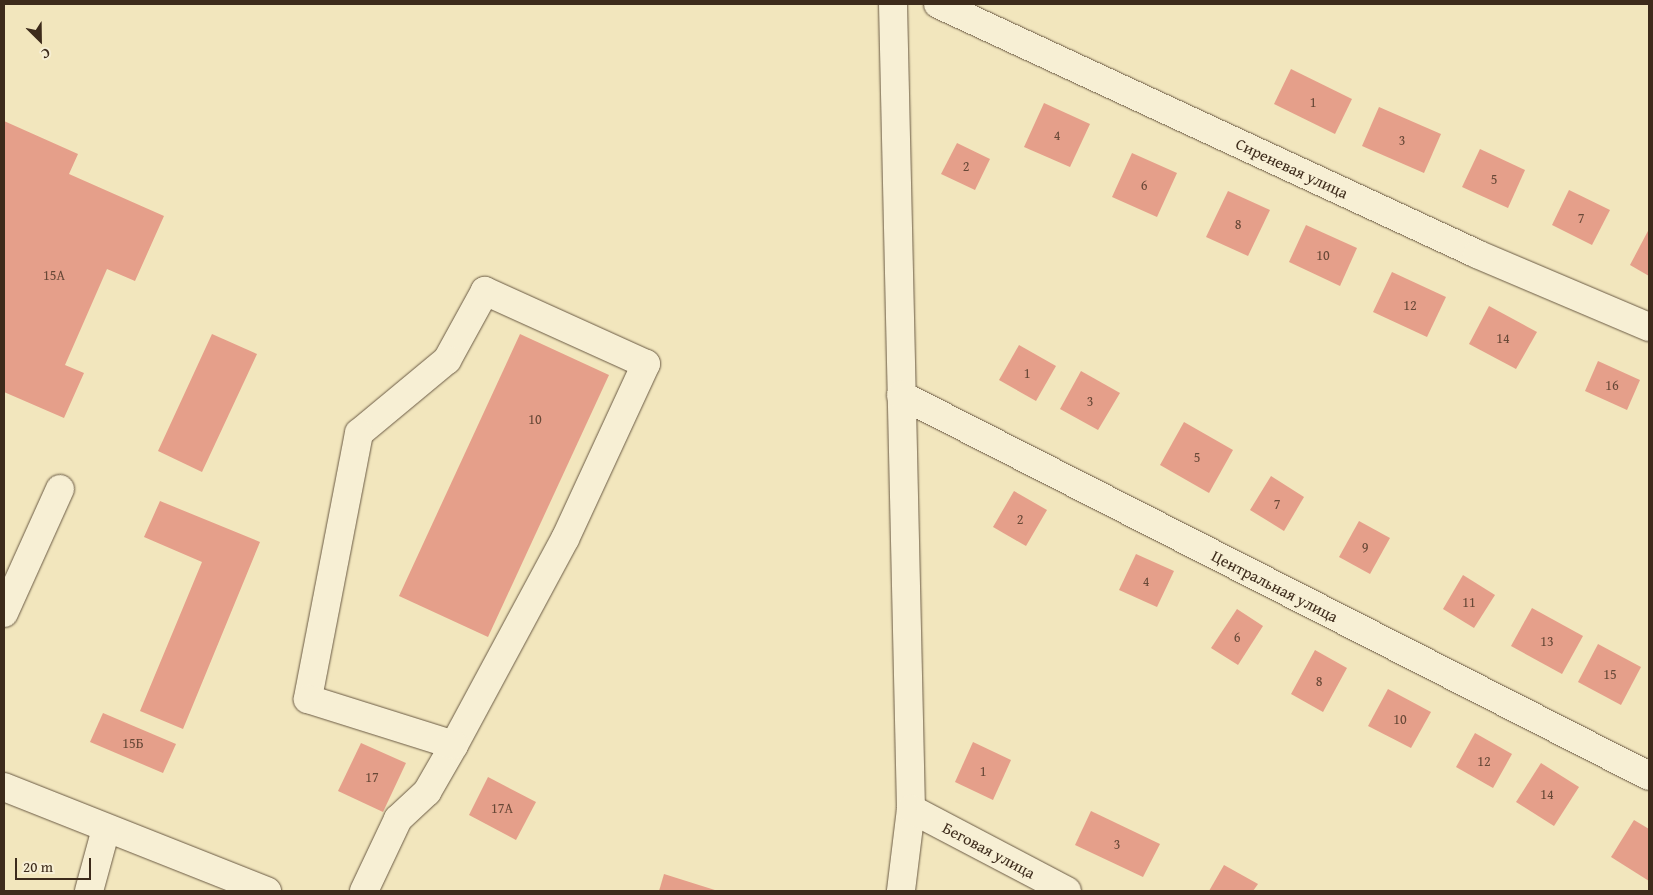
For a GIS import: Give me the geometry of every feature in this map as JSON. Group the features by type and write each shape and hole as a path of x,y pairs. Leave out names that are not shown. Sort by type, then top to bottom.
{"street":[{"path":"894,4 911,809 901,891"},
{"name":"Сиреневая улица","path":"938,4 1477,254 1649,327"},
{"path":"364,891 398,819 427,792 454,745 565,539 646,364 485,292 447,360 359,433 346,512 308,699 454,745"},
{"name":"Центральная улица","path":"901,395 1649,776"},
{"path":"4,613 60,489"},
{"path":"4,787 106,829 267,891"},
{"name":"Беговая улица","path":"911,809 1067,891"},
{"path":"89,891 106,829"}],"building":[{"path":"1291,69 1352,99 1335,134 1274,104"},
{"path":"1044,103 1090,124 1070,167 1024,147"},
{"path":"1379,107 1441,134 1424,173 1362,146"},
{"path":"4,121 78,154 69,174 164,216 135,281 107,269 65,365 84,373 64,418 4,392"},
{"path":"957,143 990,159 975,190 941,174"},
{"path":"1480,149 1525,170 1508,208 1462,187"},
{"path":"1132,153 1177,173 1157,217 1112,197"},
{"path":"1569,190 1610,210 1592,245 1552,225"},
{"path":"1228,191 1270,210 1248,256 1206,237"},
{"path":"1306,225 1357,248 1340,286 1289,262"},
{"path":"1649,229 1649,276 1630,265"},
{"path":"1392,272 1446,297 1427,337 1373,312"},
{"path":"1489,306 1537,332 1516,369 1469,344"},
{"path":"212,334 257,354 202,472 158,451"},
{"path":"520,334 609,375 488,637 399,596"},
{"path":"1019,345 1056,366 1036,401 999,380"},
{"path":"1598,361 1640,380 1627,410 1585,391"},
{"path":"1081,371 1120,393 1098,430 1060,409"},
{"path":"1184,422 1233,450 1209,493 1160,465"},
{"path":"1271,476 1304,497 1284,531 1250,510"},
{"path":"1014,491 1047,510 1026,546 993,527"},
{"path":"160,501 260,542 183,729 140,711 202,562 144,537"},
{"path":"1359,521 1390,538 1370,574 1339,557"},
{"path":"1136,554 1174,571 1157,607 1119,590"},
{"path":"1463,575 1495,595 1474,628 1443,609"},
{"path":"1532,608 1583,636 1562,674 1511,646"},
{"path":"1237,609 1263,626 1238,665 1211,648"},
{"path":"1598,644 1641,667 1621,705 1578,682"},
{"path":"1315,650 1347,668 1323,712 1291,694"},
{"path":"1388,689 1431,712 1411,748 1368,726"},
{"path":"103,713 176,744 163,773 90,742"},
{"path":"1475,733 1512,754 1493,788 1456,767"},
{"path":"973,742 1011,760 993,800 955,782"},
{"path":"361,743 406,763 383,812 338,791"},
{"path":"1541,763 1579,787 1554,826 1516,802"},
{"path":"488,777 536,802 516,840 469,815"},
{"path":"1091,811 1160,844 1143,877 1075,845"},
{"path":"1634,820 1649,829 1649,881 1611,857"},
{"path":"1224,865 1258,884 1253,891 1209,891"},
{"path":"664,874 718,891 659,891"}]}
